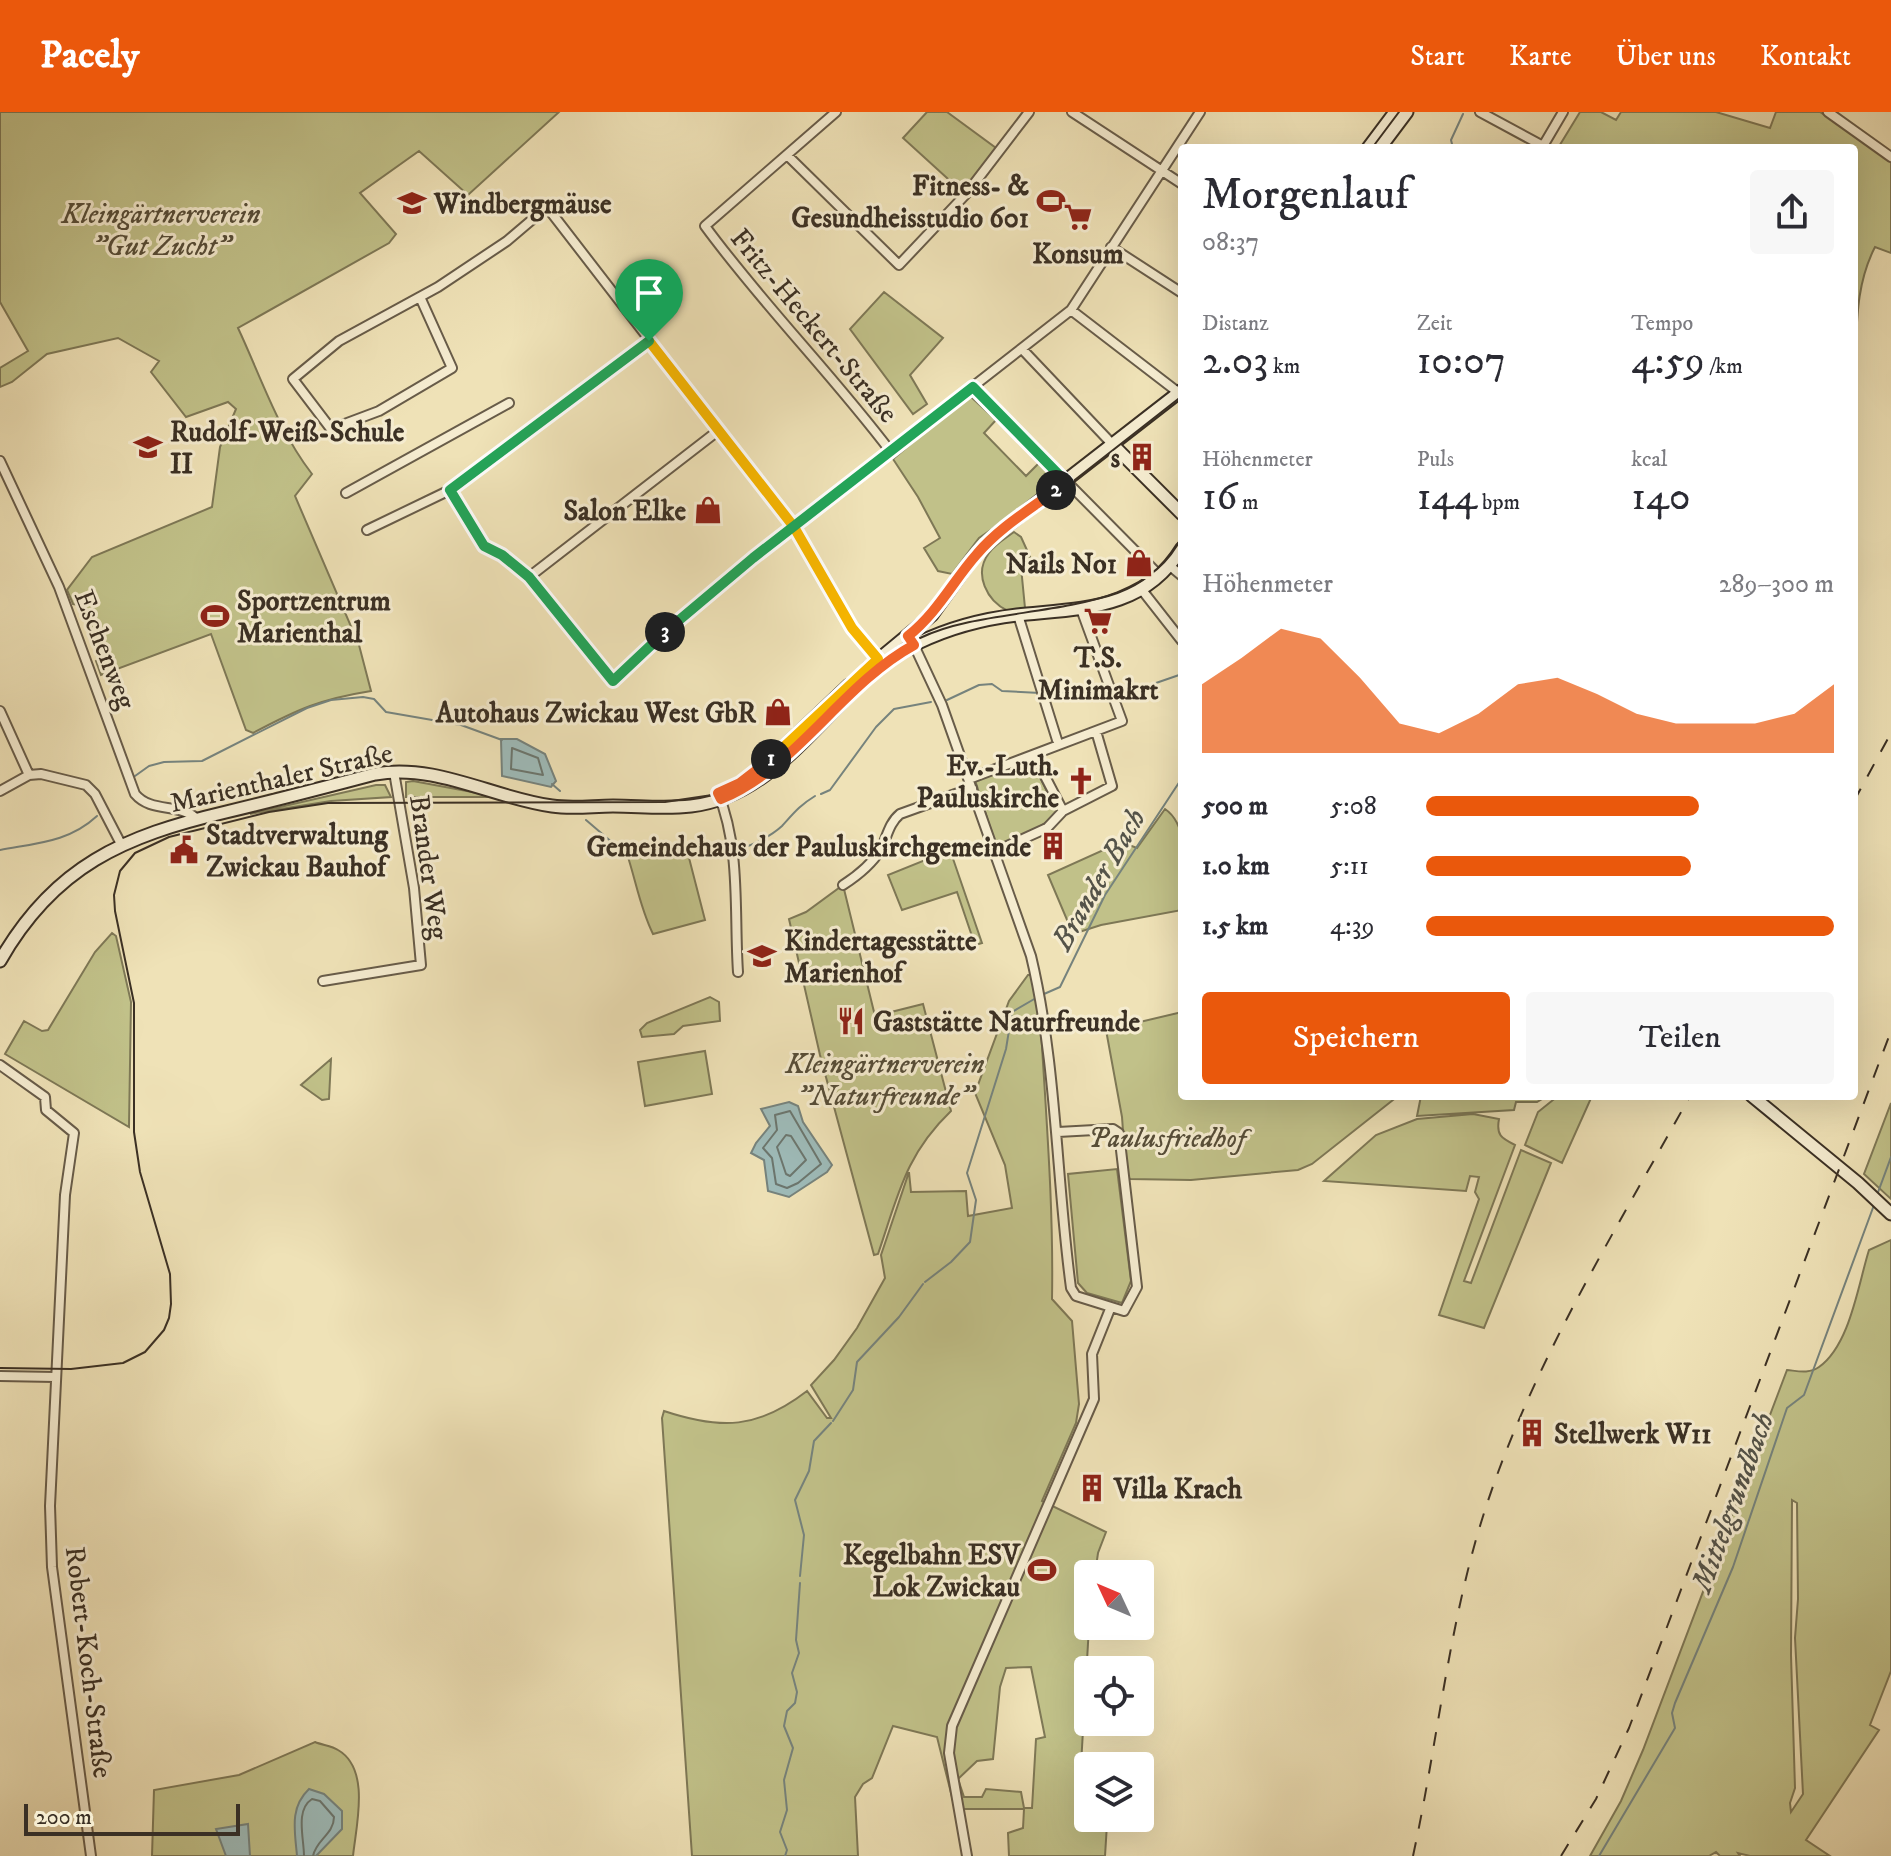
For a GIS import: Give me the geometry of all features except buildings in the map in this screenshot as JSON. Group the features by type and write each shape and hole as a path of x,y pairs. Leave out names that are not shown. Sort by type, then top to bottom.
{"main road":[{"path":"1371,144 1395,112"},
{"path":"1383,144 1407,112"},
{"name":"Marienthaler Straße","path":"911,640 992,538 1178,395"},
{"path":"1114,446 1178,510"},
{"name":"Marienthaler Straße","path":"0,961 21,926 56,887 80,868 121,844 196,818 394,772 453,780 555,806 679,807 746,787 776,765 880,662 911,640 1018,615 1081,609 1142,590 1170,566 1178,554"},
{"path":"932,615 932,624 942,632"},
{"path":"1757,1100 1880,1200 1891,1214"}],"street":[{"path":"836,112 788,156 899,265 967,193 1029,112"},
{"path":"1072,112 1178,181"},
{"path":"1179,144 1200,112"},
{"path":"1480,112 1539,144"},
{"path":"1544,144 1563,112"},
{"path":"1828,112 1891,157"},
{"path":"450,490 484,546 502,555 529,577 613,681 694,606 1071,310 1178,146"},
{"name":"Fritz-Heckert-Straße","path":"788,156 705,226 741,274 814,356 891,452"},
{"path":"420,297 452,368 379,411 331,429 293,379 339,341 420,297 507,241 547,207 794,527 852,628 880,662"},
{"path":"1111,247 1178,290"},
{"path":"1071,310 1178,391"},
{"path":"367,530 450,490 649,341"},
{"path":"1022,349 1114,446"},
{"path":"973,387 1160,576"},
{"path":"346,493 509,403"},
{"path":"529,577 719,430"},
{"name":"Eschenweg","path":"0,461 59,587 135,794 142,803 189,813 196,818"},
{"path":"1170,566 1178,573"},
{"path":"1142,590 1178,636"},
{"path":"843,885 877,856 894,819 900,814 1034,755 1122,721 1081,609"},
{"path":"1018,615 1057,740"},
{"path":"911,640 938,694 1043,1003 1071,1288 1076,1296 1124,1311 1128,1309 1137,1287 1119,1133 1113,1129 1058,1132"},
{"path":"0,711 29,775"},
{"path":"994,852 1047,828 1063,811 1112,786 1096,731"},
{"path":"1034,755 1063,811"},
{"name":"Brander Weg","path":"323,981 421,965 415,896 394,772"},
{"path":"0,791 29,775 59,777 86,785 95,794 121,844"},
{"path":"719,796 733,851 738,972"},
{"name":"Robert-Koch-Straße","path":"0,1065 45,1097 46,1110 74,1133 65,1195 50,1506 52,1567 91,1856"},
{"path":"967,1856 949,1753 952,1726 1094,1399 1092,1354 1110,1309"},
{"path":"0,1376 55,1377"}],"green space":[{"name":"Kleingärtnerverein \"Gut Zucht\"","path":"0,112 559,112 468,195 419,151 360,193 396,234 389,243 238,328 280,421 312,474 295,496 359,645 371,691 310,706 253,733 246,730 211,634 101,675 96,661 101,658 79,605 73,604 67,590 92,557 212,507 220,447 236,409 228,402 186,417 151,372 159,361 118,338 47,354 12,382 0,387 0,368 28,351 0,302"},
{"path":"927,112 947,112 996,148 965,189 958,188 903,138"},
{"path":"1580,112 1601,112 1616,120 1621,112 1716,112 1770,128 1776,112 1820,112 1891,160 1891,253 1875,247 1864,275 1858,319 1858,144 1560,144"},
{"path":"884,292 943,338 910,375 927,404 913,414 850,329"},
{"path":"969,395 996,420 984,433 1026,476 1040,462 1060,483 979,538 952,574 938,571 924,548 940,538 893,459"},
{"path":"1014,532 1021,537 1031,559 1021,567 1025,608 1008,611 989,594 982,570 991,550"},
{"path":"1031,759 1058,814 1029,834 996,846 975,780"},
{"path":"406,782 499,797 406,797"},
{"path":"385,785 391,797 331,801 250,814"},
{"path":"1165,809 1178,827 1178,911 1101,925 1073,934 1048,875 1121,842 1137,848"},
{"path":"950,850 982,943 975,945 957,892 902,910 888,875"},
{"path":"627,854 688,854 705,920 653,934"},
{"name":"Kleingärtnerverein \"Naturfreunde\"","path":"843,885 875,1016 923,1004 951,1111 935,1127 913,1160 878,1254 874,1255 820,1055 789,919 806,912"},
{"path":"112,933 116,936 131,1002 129,1127 5,1054 24,1021 42,1031 48,1030 95,952"},
{"path":"1028,975 1038,975 1050,1177 1052,1299 1072,1321 1079,1404 1076,1423 1042,1501 1106,1532 1097,1560 1074,1560 1074,1640 1088,1640 1087,1656 1074,1656 1074,1736 1083,1736 1082,1752 1074,1752 1074,1832 1106,1832 1105,1856 1009,1856 1008,1833 1023,1828 1024,1809 955,1809 937,1737 893,1726 872,1778 863,1784 855,1797 858,1856 692,1856 662,1418 664,1411 704,1421 738,1422 772,1413 807,1391 827,1418 831,1418 811,1385 857,1328 885,1278 881,1255 909,1172 911,1192 966,1191 968,1216 1012,1208 1005,1165 975,1093 1009,1001","holes":["1031,1667 1045,1737 1036,1739 1032,1808 1024,1808 1021,1792 986,1789 982,1797 964,1797 958,1779 977,1761 993,1759 1000,1687 1006,1668"]},
{"path":"710,997 719,1002 720,1021 683,1026 674,1034 642,1037 640,1030 647,1023"},
{"name":"Paulusfriedhof","path":"1178,1013 1178,1100 1393,1100 1312,1164 1298,1170 1191,1180 1130,1179 1126,1173 1122,1117 1106,1030"},
{"path":"705,1051 712,1094 645,1106 638,1062"},
{"path":"331,1059 329,1099 322,1100 301,1085"},
{"path":"1420,1100 1540,1100 1516,1102 1514,1110 1417,1116"},
{"path":"1553,1100 1590,1100 1562,1163 1525,1145 1538,1112"},
{"path":"1891,1103 1891,1199 1864,1174"},
{"path":"1473,1114 1499,1119 1501,1135 1515,1145 1464,1281 1471,1283 1521,1150 1551,1163 1484,1328 1439,1315 1479,1199 1475,1192 1479,1177 1470,1176 1466,1191 1324,1181 1376,1135 1417,1119"},
{"path":"1117,1169 1131,1281 1122,1303 1087,1293 1078,1283 1068,1174"},
{"path":"1891,1240 1891,1671 1870,1725 1879,1730 1806,1840 1830,1856 1750,1856 1738,1853 1740,1856 1720,1856 1716,1852 1709,1856 1590,1856 1621,1801 1643,1750 1787,1370 1811,1371 1830,1357 1846,1330 1869,1250","holes":["1792,1500 1797,1503 1798,1599 1795,1638 1803,1794 1791,1812 1790,1803 1795,1788 1791,1655"]},
{"path":"315,1742 338,1750 355,1770 359,1799 353,1856 152,1856 154,1790 239,1775"}],"water":[{"path":"501,739 517,739 545,754 556,781 551,787 502,776"},
{"path":"789,1102 798,1106 803,1122 832,1165 827,1172 789,1197 768,1191 764,1160 751,1153 770,1126 761,1109"},
{"path":"309,1789 324,1794 342,1811 342,1829 316,1856 297,1856 296,1812"},
{"path":"248,1824 250,1856 226,1856 216,1829"}],"waterway":[{"path":"1452,144 1463,114"},
{"path":"1114,694 1127,693 1178,675"},
{"path":"947,700 979,685 992,684 1002,691 1040,693"},
{"path":"1046,693 1108,692"},
{"path":"135,776 149,766 164,762 202,761 307,708 331,700 374,699 386,712 461,725 502,740"},
{"path":"821,794 830,790 876,727 894,709 931,702"},
{"path":"552,784 560,791"},
{"name":"Brander Bach","path":"1044,994 1060,987 1105,895 1178,784"},
{"path":"737,850 772,834 815,796"},
{"path":"0,850 64,836 97,816"},
{"path":"586,820 614,844"},
{"path":"624,844 729,852"},
{"name":"Brander Bach","path":"925,1282 970,1242 976,1200 967,1173 1006,1049 1012,1012 1036,998"},
{"name":"Mittelgrundbach","path":"1877,1195 1891,1157"},
{"name":"Mittelgrundbach","path":"1599,1856 1675,1728 1672,1713 1675,1703 1733,1567 1787,1408 1804,1395 1874,1205"},
{"name":"Brander Bach","path":"833,1421 853,1390 857,1362 899,1317 923,1284"},
{"name":"Brander Bach","path":"800,1576 804,1535 795,1500 809,1471 814,1441 831,1423"},
{"name":"Brander Bach","path":"785,1856 787,1850 780,1832 787,1810 784,1780 793,1748 784,1726 787,1711 795,1703 797,1692 792,1673 799,1653 796,1640 800,1583"}],"tram line":[{"path":"1375,144 1399,112"},
{"path":"0,1368 71,1369 123,1363 145,1352 164,1330 169,1318 170,1274 140,1172 134,1132 134,1003 115,911 114,895 120,871 135,853 169,837 269,812 328,803 665,802 719,794 758,772 868,669 932,622 988,548 1178,399"},
{"path":"920,638 989,618 1102,598 1135,584 1162,565 1178,542"}],"railway":[{"path":"1858,794 1891,733"},
{"path":"1561,1856 1596,1799 1629,1728 1891,1031"},
{"path":"1413,1856 1458,1615 1477,1536 1496,1478 1571,1310 1688,1100"}],"place":[{"name":"Fitness- & Gesundheisstudio 601","path":"1051,201"},
{"name":"Windbergmäuse","path":"412,203"},
{"name":"Konsum","path":"1078,217"},
{"name":"Rudolf-Weiß-Schule II","path":"148,447"},
{"name":"s","path":"1142,457"},
{"name":"Salon Elke","path":"708,510"},
{"name":"Nails No1","path":"1139,563"},
{"name":"Sportzentrum Marienthal","path":"215,616"},
{"name":"T.S. Minimakrt","path":"1098,621"},
{"name":"Autohaus Zwickau West GbR","path":"778,712"},
{"name":"Ev.-Luth. Pauluskirche","path":"1081,781"},
{"name":"Gemeindehaus der Pauluskirchgemeinde","path":"1053,846"},
{"name":"Stadtverwaltung Zwickau Bauhof","path":"184,850"},
{"name":"Kindertagesstätte Marienhof","path":"762,956"},
{"name":"Gaststätte Naturfreunde","path":"851,1021"},
{"name":"Stellwerk W11","path":"1532,1433"},
{"name":"Villa Krach","path":"1092,1488"},
{"name":"Kegelbahn ESV Lok Zwickau","path":"1042,1570"}],"route":[{"path":"649,341 450,490 484,546 502,555 529,577 613,681 694,606 753,558 785,533 794,527 802,521 868,468 891,452 973,387 1066,482 998,533 972,559 939,607 908,636 914,645 871,674 764,775 721,799 718,793 740,783 761,768 878,659 852,628 794,527 649,341"}]}
